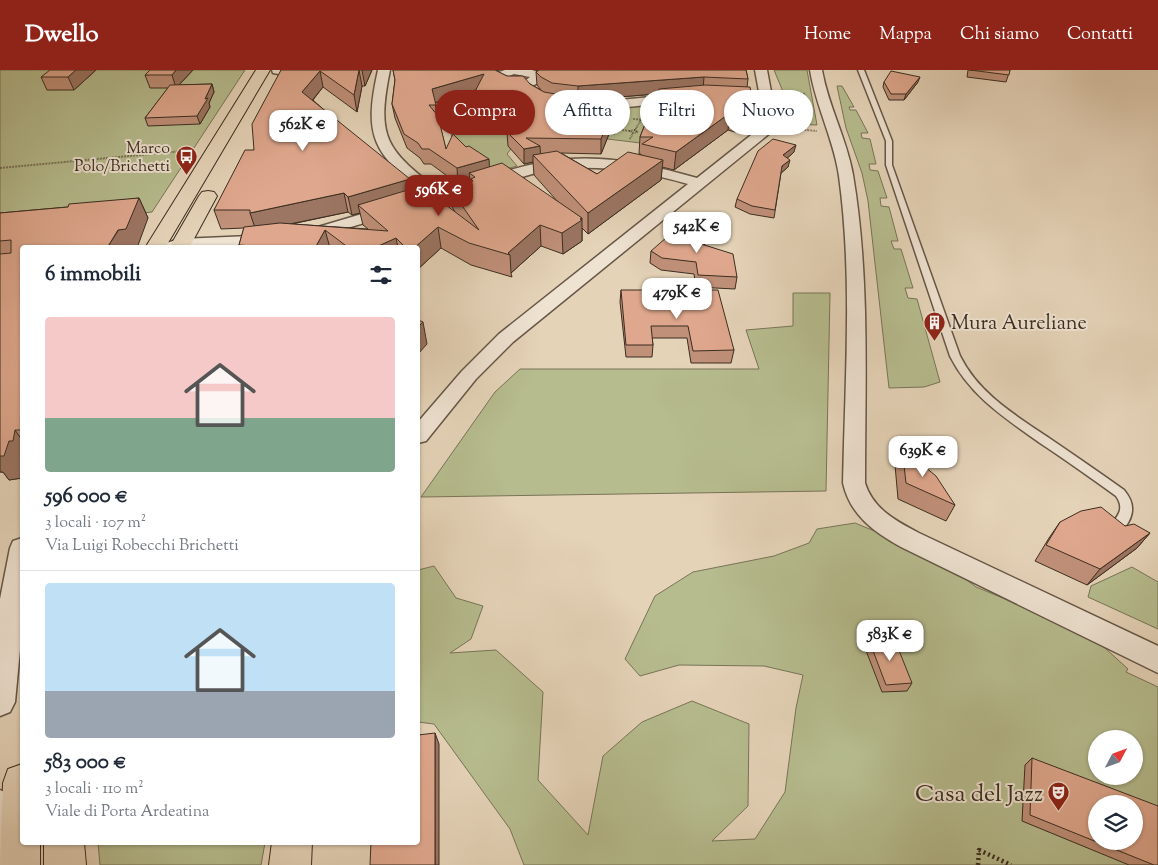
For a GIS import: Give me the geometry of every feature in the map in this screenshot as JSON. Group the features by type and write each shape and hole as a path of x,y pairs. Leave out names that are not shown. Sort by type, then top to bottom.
{"main road":[{"path":"157,245 263,70"},
{"path":"239,140 278,70"},
{"path":"176,245 218,178"},
{"path":"19,865 20,838"},
{"path":"64,845 65,865"},
{"path":"290,865 292,845"}],"street":[{"path":"278,70 297,70"},
{"path":"384,70 376,116 381,138 388,151 400,164 438,197"},
{"path":"498,77 512,70 534,76"},
{"path":"761,70 765,90"},
{"path":"816,70 819,90 845,169 849,201 855,326 854,483 860,500 875,517 910,540 1158,660"},
{"path":"484,76 498,77 504,83 534,76"},
{"path":"534,76 536,94"},
{"path":"420,434 469,375 506,338 758,135"},
{"path":"192,245 291,238 332,228 532,168 571,162 610,162 634,165 699,183"},
{"path":"0,702 11,612 20,560"},
{"path":"0,806 8,865"}],"lane":[{"path":"861,70 889,141 890,165 961,369 974,388 992,403 1125,498 1127,510 1125,518 1113,531"}],"path":[{"path":"632,119 640,120"},
{"path":"630,139 633,133 638,132 635,130 640,122"},
{"path":"630,131 635,130"},
{"path":"813,131 834,133"},
{"path":"0,168 150,153 215,149"},
{"path":"978,865 979,850 1011,865"}],"green space":[{"path":"0,70 245,70 152,212 0,230"},
{"path":"774,70 807,70 811,90 782,90"},
{"path":"837,86 842,86 854,107 849,107 850,110 856,110 868,133 861,133 862,138 870,139 876,164 869,164 870,170 878,171 887,198 880,198 881,206 889,207 898,241 891,241 894,249 901,249 913,288 905,288 908,298 917,299 940,382 924,387 889,388 868,201 862,173 846,128"},
{"path":"813,103 817,125 813,125"},
{"path":"640,104 640,135 657,135 657,145 583,136 630,135 630,105"},
{"path":"451,135 521,135 507,154 517,166 496,172 469,153"},
{"path":"793,293 830,293 826,491 421,497 495,392 520,369 759,369 746,330 793,326"},
{"path":"855,523 935,556 976,587 1094,638 1128,669 1126,672 1158,687 1158,865 524,865 510,829 434,724 420,722 420,570 434,566 456,598 483,606 471,639 450,653 496,650 543,692 538,780 588,835 603,756 642,722 692,701 749,724 748,806 712,841 755,839 785,792 796,708 803,675 764,666 679,665 640,676 625,659 655,596 693,572 774,556 809,543 817,529"},
{"path":"1132,567 1158,582 1158,629 1088,597 1091,586"},
{"path":"98,845 265,845 261,865 100,865"}],"building":[{"path":"50,70 76,70 68,77 41,77"},
{"path":"150,70 176,70 172,75 145,75"},
{"path":"281,70 359,70 354,95 320,71 302,92 410,179 348,197 344,193 250,213 250,210 214,210 245,150 254,150 252,124"},
{"path":"393,70 495,70 507,76 523,76 530,84 545,92 545,135 603,135 601,139 526,138 540,146 524,149 510,135 535,135 535,90 476,90 484,74 432,89 435,105 429,105 435,112 435,135 443,135 446,149 454,135 466,147 469,146 489,159 457,168 429,149 422,149 418,143 404,134 392,104 395,80"},
{"path":"539,70 746,70 748,79 704,77 578,86 552,83 536,72"},
{"path":"970,70 1010,70 1009,75"},
{"path":"891,71 920,77 906,94 891,94 884,82"},
{"path":"212,84 205,99 208,98 197,116 145,118 170,85"},
{"path":"705,85 750,87 751,90 724,90 724,117 714,125 714,90 659,89"},
{"path":"641,135 700,135 676,152 642,144 653,137 640,137"},
{"path":"773,139 796,145 783,155 790,160 782,166 775,210 752,206 737,199 758,151"},
{"path":"557,151 597,174 628,152 663,160 588,213 533,155"},
{"path":"502,163 582,218 580,219 582,220 562,233 540,225 508,253 510,255 469,243 438,227 417,245 403,245 396,238 381,245 345,245 325,230 317,245 239,245 244,227 280,223 388,231 358,205 421,186 479,230 449,187 473,181 471,179 475,177 469,173"},
{"path":"139,198 126,229 118,230 109,245 20,245 20,430 15,430 13,441 9,441 4,456 0,456 0,254 11,253 11,240 0,241 0,213 68,207 69,204"},
{"path":"675,230 706,236 698,243 733,254 737,277 698,275 696,262 662,258 651,251"},
{"path":"621,290 646,290 647,302 702,302 700,290 718,290 734,350 693,351 688,326 651,326 653,345 626,345"},
{"path":"902,448 936,476 955,505 906,483"},
{"path":"1101,507 1125,526 1134,524 1150,533 1100,569 1046,545 1060,522 1081,511"},
{"path":"894,638 912,683 886,685 869,640"},
{"path":"435,733 435,865 370,865 371,845 420,845 420,735"},
{"path":"1032,758 1088,779 1088,785 1103,785 1129,795 1088,795 1088,838 1030,815"},
{"path":"1143,800 1158,806 1158,865 1117,850 1143,850"}],"place":[{"name":"Marco Polo/Brichetti","path":"186,175"},
{"name":"Mura Aureliane","path":"935,341"},
{"name":"Casa del Jazz","path":"1059,812"}]}
